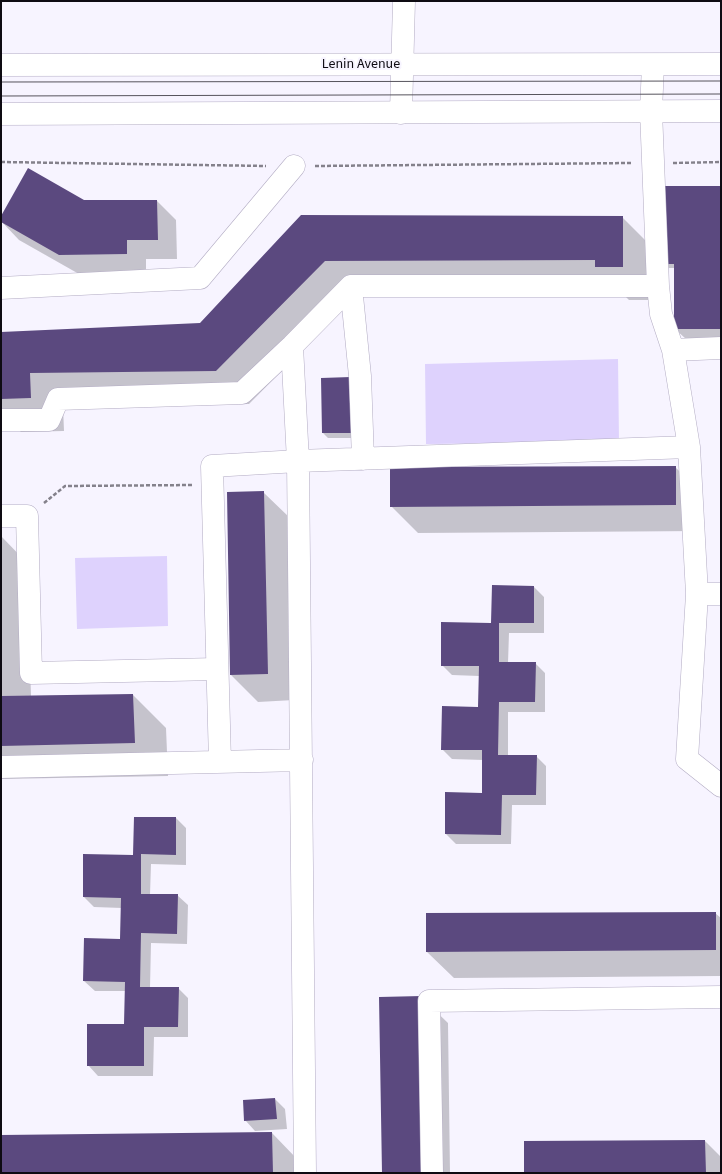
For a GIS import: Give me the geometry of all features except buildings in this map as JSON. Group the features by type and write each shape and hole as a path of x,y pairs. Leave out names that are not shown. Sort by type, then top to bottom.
{"main road":[{"path":"401,113 404,1"},
{"name":"Lenin Avenue","path":"1,65 721,64"},
{"path":"653,65 651,111 658,286 661,314 673,350 689,447 697,594 688,759 721,786"},
{"path":"1,114 721,111"},
{"path":"1,288 200,278 294,166"},
{"path":"1,420 49,420 58,399 242,393 292,346 350,286 658,286"},
{"path":"350,286 360,376 363,459"},
{"path":"292,346 298,461 305,1173"},
{"path":"673,350 721,348"},
{"path":"220,762 212,466 298,461 689,447"},
{"path":"1,516 27,516 31,673 217,669"},
{"path":"697,594 721,594"},
{"path":"1,767 302,760"},
{"path":"432,1173 429,1001 721,997"}],"path":[{"path":"1,162 294,166 721,162"},
{"path":"27,516 66,486 212,485"}],"shaded area":[{"path":"618,359 619,442 426,444 425,364"},
{"path":"167,556 168,626 77,629 75,558"}],"tram line":[{"path":"1,82 721,81"},
{"path":"1,96 721,94"}]}
